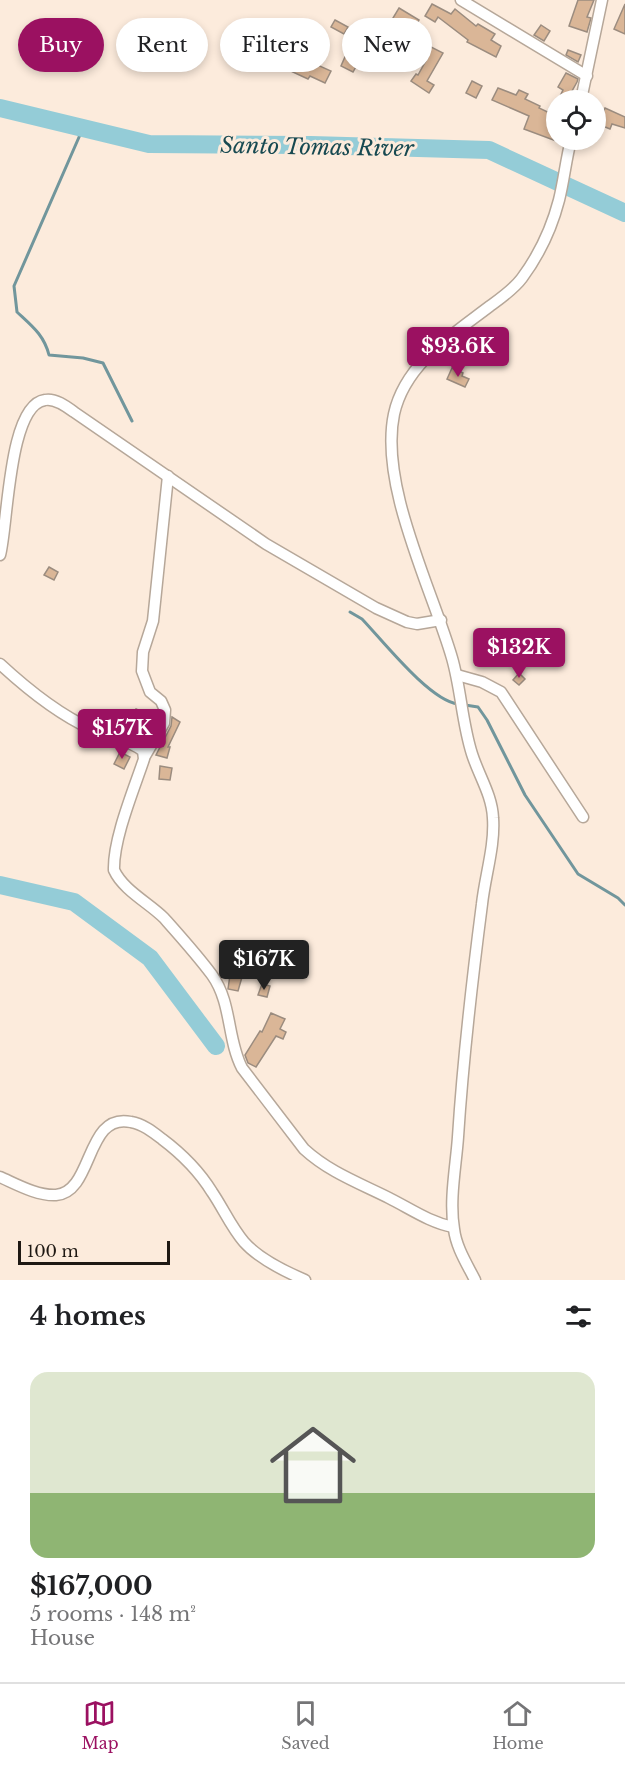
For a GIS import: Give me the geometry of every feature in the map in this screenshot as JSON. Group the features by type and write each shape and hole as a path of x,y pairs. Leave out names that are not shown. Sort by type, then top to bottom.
{"street":[{"path":"461,0 587,76"},
{"path":"584,90 602,0"},
{"path":"475,1280 456,1239 453,1227 462,1071 493,831 490,798 473,755 457,675 441,620 411,539 397,485 392,436 394,413 401,392 411,375 431,352 506,294 520,280 543,242 559,200 568,150"},
{"path":"0,555 6,528 9,485 22,426 31,408 41,400 47,399 63,405 266,544 390,616 417,624 441,620"},
{"path":"168,476 153,621 143,652 142,671 150,692 161,701 165,710 164,723 145,756 123,824 114,870 124,884 163,918 212,976 228,1010 237,1059 304,1149 320,1163 431,1221 453,1227"},
{"path":"0,664 67,716 91,729 141,748 145,756"},
{"path":"457,675 482,682 501,692 583,817"},
{"path":"0,1177 41,1194 64,1193 80,1176 99,1136 106,1128 120,1121 129,1121 140,1125 166,1142 193,1166 246,1244 273,1263 305,1280"}],"building":[{"path":"578,0 594,0 587,17 591,18 587,32 569,26"},
{"path":"432,4 451,14 455,9 476,26 478,24 495,34 491,40 501,46 496,57 467,42 468,40 438,17 435,22 432,18 425,16"},
{"path":"625,4 625,34 614,29"},
{"path":"399,8 416,18 393,18"},
{"path":"335,20 342,24 342,33 331,27"},
{"path":"541,25 550,31 544,41 534,35"},
{"path":"432,48 443,53 427,81 434,85 429,93 411,81 416,74 418,75 420,72 432,72"},
{"path":"568,50 581,55 578,62 566,55"},
{"path":"331,71 325,83 310,76 308,79 293,72"},
{"path":"566,73 578,79 573,90 563,90 558,87"},
{"path":"472,81 482,86 476,98 466,93"},
{"path":"498,88 516,95 519,90 528,94 525,99 546,111 546,137 524,129 529,116 492,100"},
{"path":"606,108 625,117 625,128 612,124 610,129 606,127"},
{"path":"452,368 469,379 465,387 447,379"},
{"path":"49,567 58,572 54,580 44,575"},
{"path":"519,673 525,679 519,685 513,680"},
{"path":"136,709 147,714 145,717 156,722 151,730 131,720"},
{"path":"172,717 180,722 168,747 170,747 167,758 156,755 171,726"},
{"path":"120,752 130,757 124,769 114,764"},
{"path":"160,766 172,768 170,780 159,779"},
{"path":"230,975 242,977 238,991 228,989"},
{"path":"262,984 270,986 267,997 258,995"},
{"path":"271,1013 285,1019 280,1029 286,1032 283,1039 276,1036 256,1067 248,1063 245,1055 260,1031 262,1032"}],"waterway":[{"name":"Santo Tomas River","path":"0,108 149,144 311,145 489,150 625,213"},
{"path":"83,128 14,286 17,312 41,336 49,355 83,358 103,363 132,421"},
{"path":"350,612 362,619 421,682 434,693 458,704"},
{"path":"465,705 478,707 487,720 525,795 578,874 618,898 625,905"},
{"path":"0,885 74,902 150,958 216,1046"}]}
